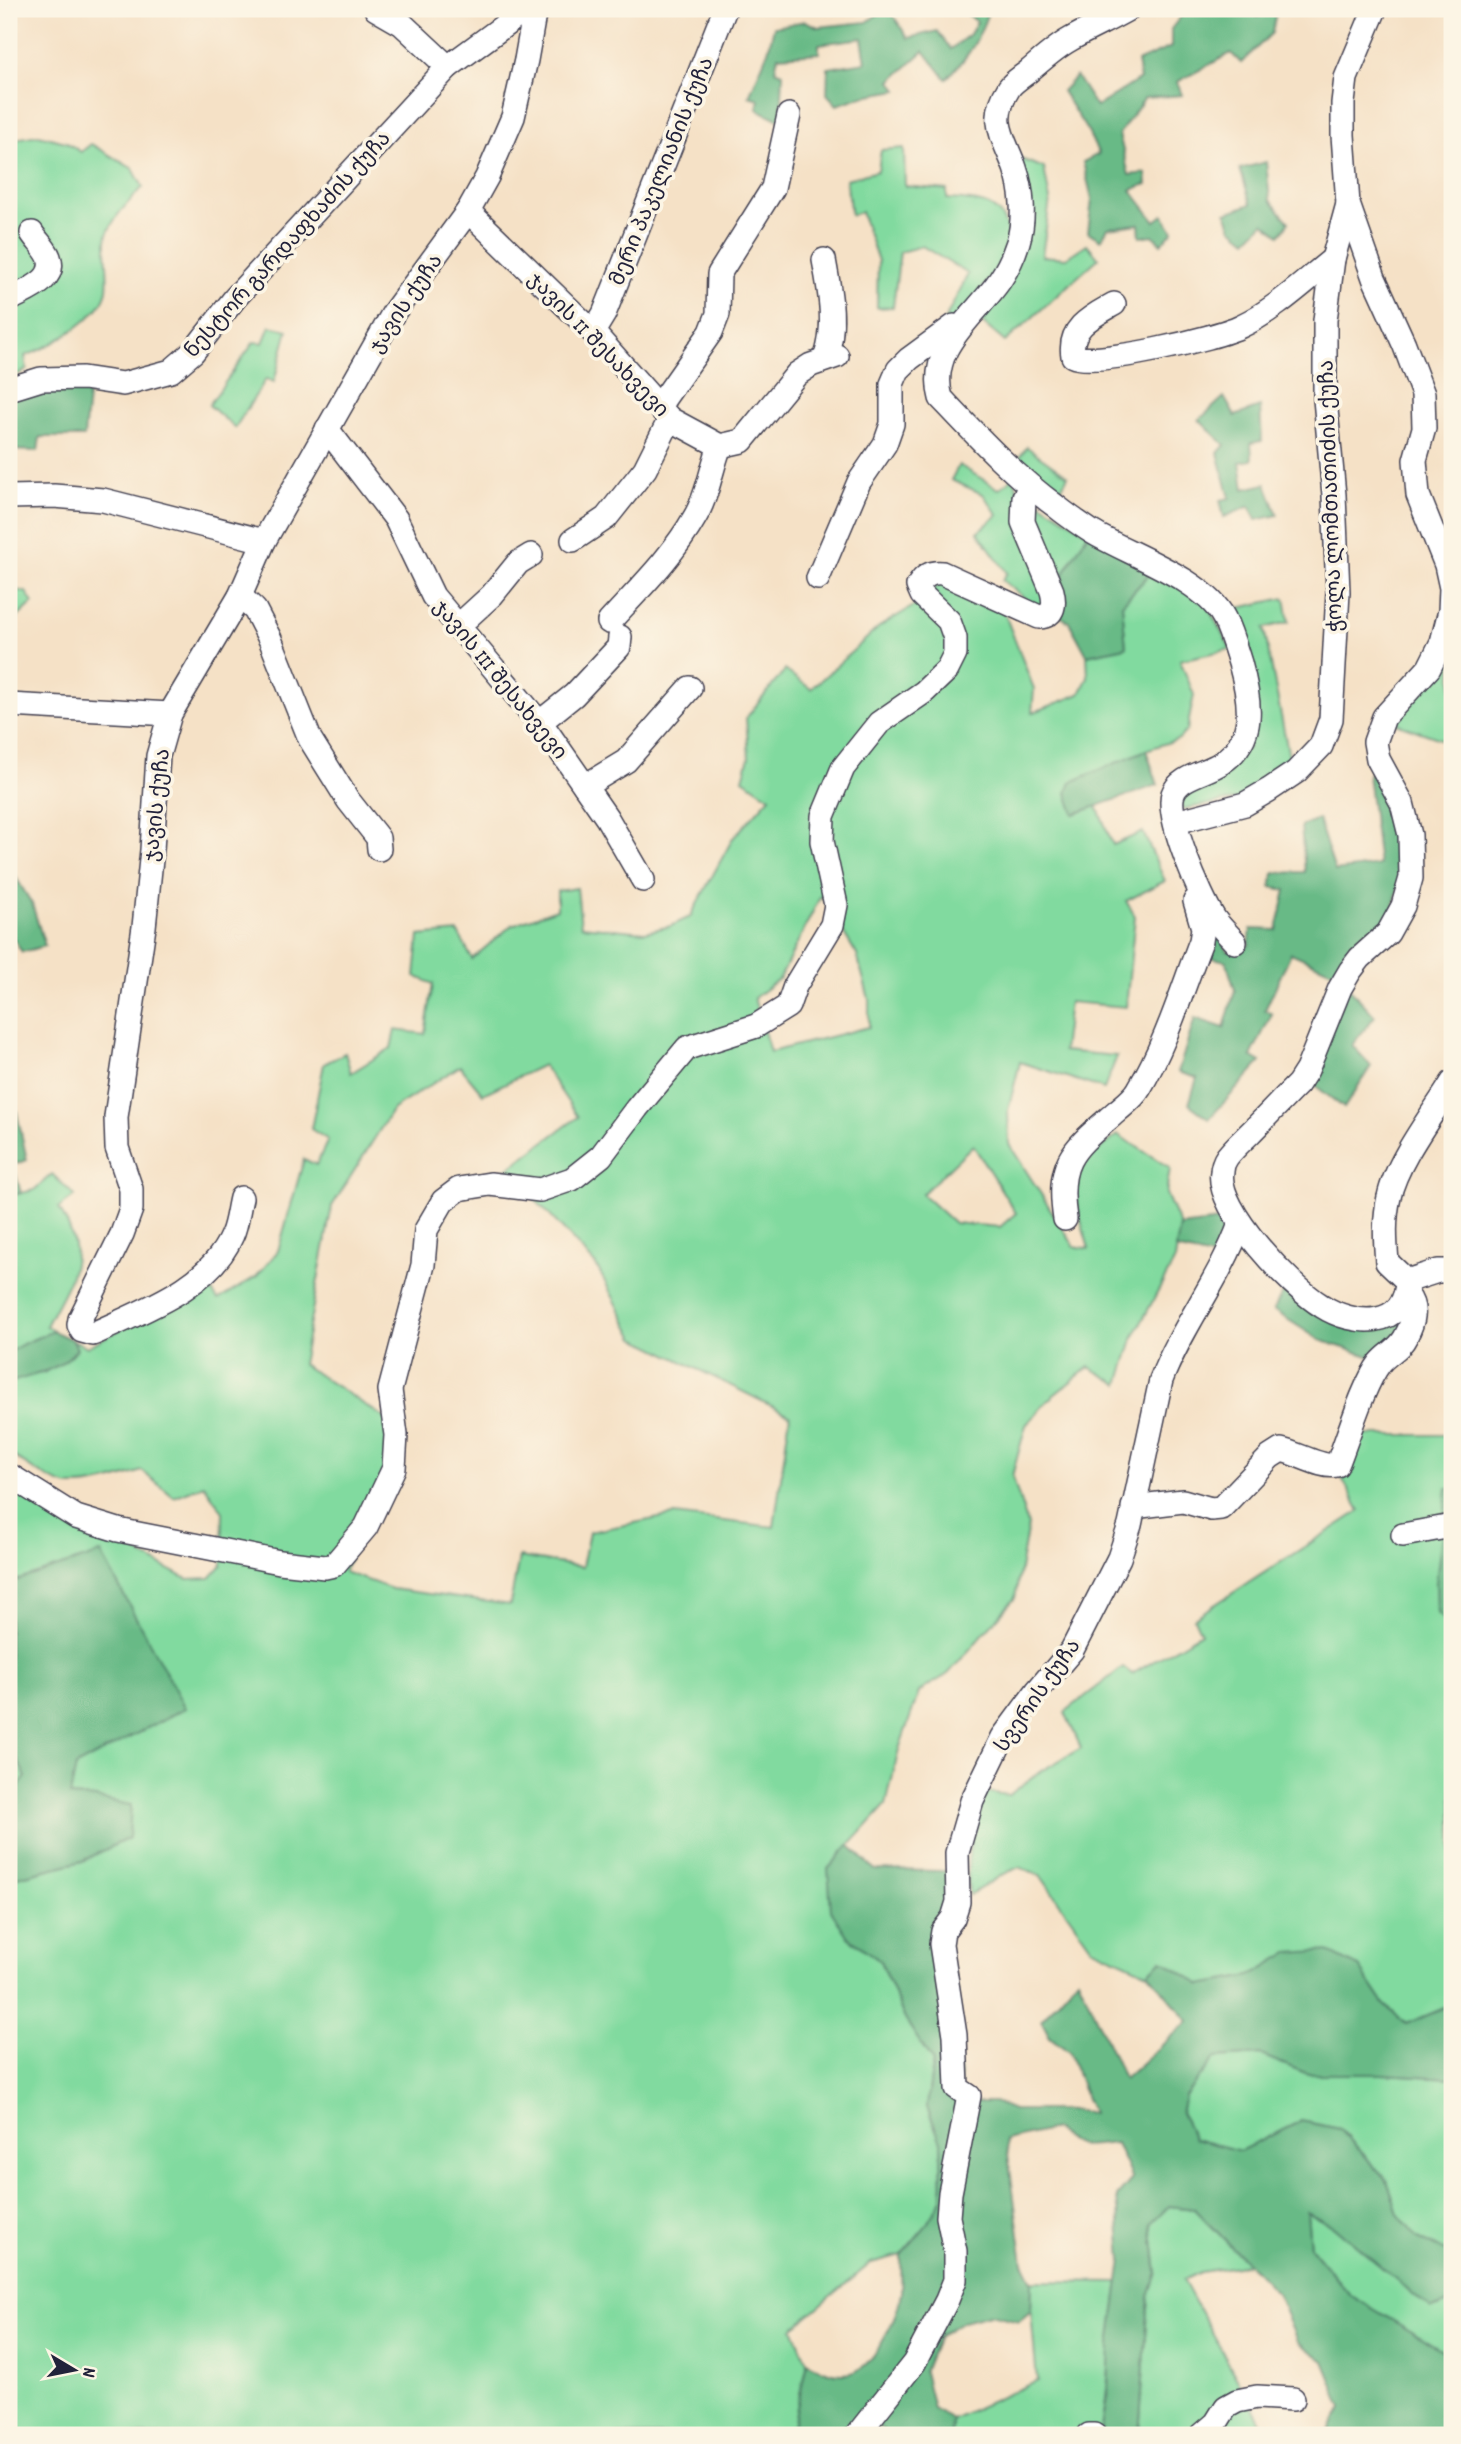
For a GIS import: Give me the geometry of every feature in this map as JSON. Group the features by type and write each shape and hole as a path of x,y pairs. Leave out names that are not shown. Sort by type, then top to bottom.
{"street":[{"path":"376,9 402,24 448,67"},
{"name":"ნესტორ გარდაფხაძის ქუჩა","path":"9,389 41,379 83,378 123,384 171,371 193,352 235,298 448,67 527,9"},
{"name":"ჯავის ქუჩა","path":"241,1198 232,1236 211,1268 176,1295 93,1334 82,1331 80,1318 122,1234 131,1209 131,1189 117,1147 116,1117 144,927 158,757 170,714 240,597 264,541 394,312 468,211 487,177 513,117 535,9"},
{"name":"მერი პაკელიანის ქუჩა","path":"593,332 604,314 725,9"},
{"path":"1128,9 1069,39 1010,87 997,121 1015,169 1023,216 1019,240 1010,264 998,282 946,348 937,384 941,398 1032,488 1092,532 1145,558 1197,589 1209,598 1222,614 1232,636 1246,687 1250,711 1246,733 1239,746 1222,762 1183,781 1173,792 1171,808 1191,874 1214,918 1235,942"},
{"name":"ჭოლა ლომთათიძის ქუჩა","path":"1375,9 1346,78 1343,135 1348,204 1374,278 1423,394 1424,428 1415,460 1418,495 1446,565 1451,588 1450,611 1442,642 1429,668 1384,717 1375,742 1378,759 1402,803 1410,835 1411,878 1404,906 1388,933 1360,958 1345,979 1307,1070 1298,1084 1226,1158 1221,1175 1225,1195 1240,1224 1299,1288 1322,1306 1354,1319 1385,1319 1399,1307 1407,1288"},
{"path":"573,540 606,518 645,469 664,412 711,332 718,314 719,274 773,188 789,115"},
{"name":"ჭოლა ლომთათიძის ქუჩა","path":"1175,822 1245,804 1269,790 1296,772 1321,746 1331,719 1338,592 1334,495 1325,400 1325,320 1333,259 1348,204"},
{"name":"ჯავის II შესახვევი","path":"468,211 593,332 664,412 720,446"},
{"path":"9,300 40,283 48,275 49,257 32,233"},
{"path":"1114,304 1075,332 1073,356 1082,359 1116,357 1240,327 1333,259"},
{"path":"539,723 574,695 619,647 615,629 695,518 705,496 708,478 720,446 742,441 797,374 831,358 830,295 824,260"},
{"path":"818,578 859,482 885,444 892,424 892,384 898,370 971,313"},
{"name":"ჯავის III შესახვევი","path":"327,429 396,519 433,596 539,723 585,786 643,880"},
{"path":"9,1475 76,1517 118,1531 183,1541 280,1562 325,1567 334,1565 366,1527 394,1468 396,1435 390,1390 423,1265 426,1230 443,1201 459,1189 490,1184 540,1190 572,1180 601,1156 687,1048 756,1027 788,1006 795,986 832,925 836,905 822,841 824,816 843,768 879,723 924,692 947,670 955,654 955,638 949,621 922,595 918,586 922,579 929,574 942,573 1039,617 1046,617 1053,611 1055,602 1052,591 1023,522 1024,497 1032,488"},
{"path":"9,497 54,496 103,500 264,541"},
{"path":"457,627 492,595 518,563 531,555"},
{"path":"240,597 256,610 310,739 348,800 378,838 379,849"},
{"path":"585,786 626,761 690,688"},
{"path":"9,705 170,714"},
{"path":"1065,1219 1061,1197 1064,1168 1077,1146 1137,1093 1154,1062 1201,941 1203,928 1191,874"},
{"path":"1133,1507 1184,1501 1211,1509 1221,1508 1270,1457 1281,1450 1330,1467 1337,1465 1371,1379 1380,1364 1395,1352 1406,1337 1414,1313 1407,1288 1387,1262 1384,1227 1390,1194 1404,1161 1452,1083"},
{"name":"სვერის ქუჩა","path":"857,2435 914,2363 955,2280 955,2251 948,2217 969,2096 957,2088 955,2035 941,1944 943,1931 953,1918 958,1902 957,1853 972,1801 1003,1737 1072,1650 1119,1558 1161,1380 1169,1359 1233,1245 1240,1224"},
{"path":"1407,1288 1438,1271 1452,1271"},
{"path":"1403,1535 1452,1526"},
{"path":"1202,2435 1216,2423 1226,2407 1237,2401 1257,2397 1293,2399"},
{"path":"1088,2435 1094,2435"}],"green space":[{"path":"889,9 908,38 937,31 951,49 970,34 977,22 961,9 989,9 973,47 946,79 924,51 891,81 898,90 863,96 837,105 827,94 828,68 866,62 862,38 819,44 819,53 778,56 775,70 783,73 781,121 757,109 759,99 749,96 768,51 774,27 805,21 818,27 867,22"},
{"path":"1187,9 1209,14 1211,9 1244,9 1258,17 1265,9 1276,12 1272,33 1241,63 1231,53 1177,82 1182,95 1145,98 1119,134 1129,175 1146,173 1147,184 1131,190 1155,221 1163,215 1173,231 1161,244 1153,235 1140,237 1139,224 1108,228 1101,240 1088,232 1092,199 1083,162 1099,154 1062,91 1076,76 1096,107 1140,79 1137,62 1171,47 1171,29"},
{"path":"38,135 66,142 81,152 91,144 133,169 143,187 118,215 107,235 107,287 101,304 71,331 25,356 27,370 9,379 9,140"},
{"path":"904,148 905,186 947,190 947,199 973,201 993,208 1005,222 1008,234 1010,249 967,311 940,329 968,274 922,246 900,252 893,307 877,308 878,261 861,212 851,215 846,179 878,171 881,150"},
{"path":"1016,157 1044,168 1050,200 1042,256 1066,258 1087,244 1099,258 1005,342 979,320 1008,280"},
{"path":"1266,162 1270,200 1289,222 1280,235 1264,223 1247,240 1232,228 1226,213 1251,204 1240,169"},
{"path":"270,326 288,330 274,382 266,379 235,428 209,405 254,342 263,343"},
{"path":"89,386 84,437 40,437 38,451 9,450 9,394 29,388"},
{"path":"1224,397 1235,416 1260,407 1262,441 1251,443 1252,460 1240,462 1244,489 1266,484 1278,515 1256,520 1250,506 1224,517 1220,500 1230,498 1218,453 1225,445 1199,420"},
{"path":"1027,447 1068,476 1055,500 1016,462"},
{"path":"959,465 999,489 1014,477 1048,598 1042,607 1028,601 1002,580 1007,573 978,532 998,515 983,494 951,480"},
{"path":"1033,498 1088,533 1055,588 1036,548"},
{"path":"1088,533 1155,568 1122,604 1126,647 1087,655 1069,622 1060,616 1055,588"},
{"path":"1155,568 1204,600 1231,649 1180,660 1194,695 1187,730 1179,739 1146,750 1074,814 1097,806 1113,845 1143,832 1165,881 1126,901 1135,916 1126,1007 1069,1002 1063,1051 1117,1056 1104,1089 1020,1062 1008,1110 1009,1144 1074,1246 1089,1249 1076,1197 1077,1177 1088,1159 1118,1135 1170,1168 1166,1194 1180,1226 1175,1260 1134,1336 1119,1384 1089,1367 1049,1399 1026,1425 1012,1476 1028,1525 1015,1598 948,1674 919,1692 899,1749 886,1805 828,1869 848,1937 880,1961 905,2019 933,2062 927,2107 941,2142 942,2199 925,2227 901,2255 871,2263 793,2328 807,2362 791,2435 9,2435 9,1879 82,1861 128,1838 130,1805 69,1796 76,1766 104,1749 17,1579 9,1583 9,1486 103,1539 116,1538 187,1579 210,1578 222,1565 223,1512 204,1485 174,1497 142,1471 79,1486 65,1485 39,1473 9,1452 9,1383 44,1373 77,1349 73,1340 87,1347 207,1284 218,1300 257,1276 278,1251 304,1159 316,1165 328,1140 311,1129 324,1064 345,1053 351,1073 391,1048 395,1030 425,1034 433,984 415,976 419,936 458,932 472,959 512,925 557,909 557,891 577,888 581,926 645,932 671,926 690,917 733,838 770,797 743,779 749,757 746,718 785,670 811,689 879,627 932,595 933,589 943,580 1002,607 1034,689 1032,713 1080,694 1088,677 1087,655 1126,647 1122,604","holes":["821,895 857,955 869,999 869,1027 770,1052 754,998 780,978","543,1065 578,1117 507,1169 596,1265 635,1338 790,1415 774,1527 674,1515 589,1532 582,1567 519,1557 510,1605 392,1589 344,1572 402,1429 302,1364 332,1206 393,1109 460,1066 483,1094","973,1145 1016,1213 1000,1227 954,1223 922,1194"]},
{"path":"9,589 26,592 33,603 9,625"},
{"path":"1285,598 1289,622 1264,628 1291,767 1246,798 1182,809 1183,788 1248,748 1229,610"},
{"path":"1452,647 1452,743 1395,723 1443,664"},
{"path":"1146,750 1158,785 1074,814 1067,793 1071,782"},
{"path":"1376,772 1396,807 1404,866 1390,920 1341,975 1291,953 1265,1010 1272,1014 1251,1056 1261,1062 1209,1119 1189,1104 1197,1078 1178,1072 1195,1018 1224,1028 1235,990 1226,961 1201,955 1199,896 1228,951 1241,951 1249,945 1251,929 1277,930 1286,890 1271,887 1274,873 1305,872 1301,826 1318,819 1335,871 1379,865 1368,774"},
{"path":"9,866 32,904 45,946 22,952 9,931"},
{"path":"1348,987 1375,1016 1352,1045 1371,1066 1344,1108 1308,1080"},
{"path":"9,1076 27,1160 13,1165 21,1193 9,1196"},
{"path":"52,1174 75,1196 59,1208 73,1241 73,1268 46,1326 53,1331 9,1352 9,1196 34,1190"},
{"path":"1228,1220 1228,1232 1220,1259 1176,1249 1180,1226"},
{"path":"1287,1286 1332,1319 1407,1306 1405,1326 1372,1357 1320,1340 1273,1310"},
{"path":"53,1331 73,1340 77,1349 54,1367 9,1383 9,1352"},
{"path":"1353,1435 1452,1435 1452,1488 1448,1488 1437,1613 1452,1628 1452,2005 1406,2024 1384,2004 1359,1967 1288,1953 1250,1976 1201,1985 1162,1960 1148,1973 1091,1947 1040,1875 1019,1867 969,1895 971,1842 986,1792 1009,1795 1041,1771 1081,1748 1065,1712 1123,1667 1132,1674 1201,1633 1194,1618 1360,1511 1342,1478"},
{"path":"1447,1488 1452,1488 1452,1628 1437,1613 1436,1583"},
{"path":"101,1553 185,1708 76,1766 70,1796 131,1805 129,1838 82,1861 9,1879 9,1800 26,1777 9,1743 9,1583"},
{"path":"9,1743 26,1777 9,1800"},
{"path":"849,1845 875,1870 946,1871 951,1889 945,1918 962,2102 994,2102 1013,2110 1073,2110 1092,2113 1069,2052 1050,2037 1041,2020 1078,1978 1124,2079 1189,2021 1148,1973 1162,1960 1201,1985 1250,1976 1288,1953 1320,1951 1331,1953 1359,1967 1384,2004 1406,2024 1452,2005 1452,2078 1308,2074 1261,2055 1215,2058 1185,2096 1181,2113 1194,2139 1240,2151 1301,2121 1340,2129 1387,2180 1398,2214 1416,2237 1442,2250 1452,2250 1452,2302 1431,2309 1333,2226 1307,2212 1310,2246 1350,2295 1442,2350 1452,2361 1452,2435 1327,2435 1343,2408 1324,2361 1297,2341 1278,2294 1195,2209 1169,2206 1151,2224 1157,2272 1149,2296 1139,2435 1101,2435 1122,2260 1117,2196 1132,2179 1116,2143 1076,2144 1054,2129 1006,2140 1023,2263 1032,2281 1031,2311 1019,2321 990,2314 963,2321 938,2337 924,2372 933,2408 952,2419 951,2435 886,2435 881,2428 855,2426 848,2435 791,2435 807,2362 830,2372 848,2374 862,2367 878,2349 891,2326 899,2302 901,2255 925,2227 942,2199 941,2142 927,2107 933,2062 905,2019 880,1961 848,1937 831,1911 828,1869"},
{"path":"1261,2055 1308,2074 1452,2078 1452,2250 1442,2250 1416,2237 1398,2214 1387,2180 1340,2129 1301,2121 1240,2151 1194,2139 1181,2113 1185,2096 1215,2058"},
{"path":"1169,2206 1195,2209 1248,2264 1201,2272 1183,2280 1268,2435 1139,2435 1149,2296 1157,2272 1151,2223"},
{"path":"1307,2212 1333,2226 1431,2309 1452,2302 1452,2361 1442,2350 1350,2295 1310,2246"},
{"path":"1032,2281 1119,2282 1101,2435 951,2435 952,2419 1037,2381 1031,2311"}]}
